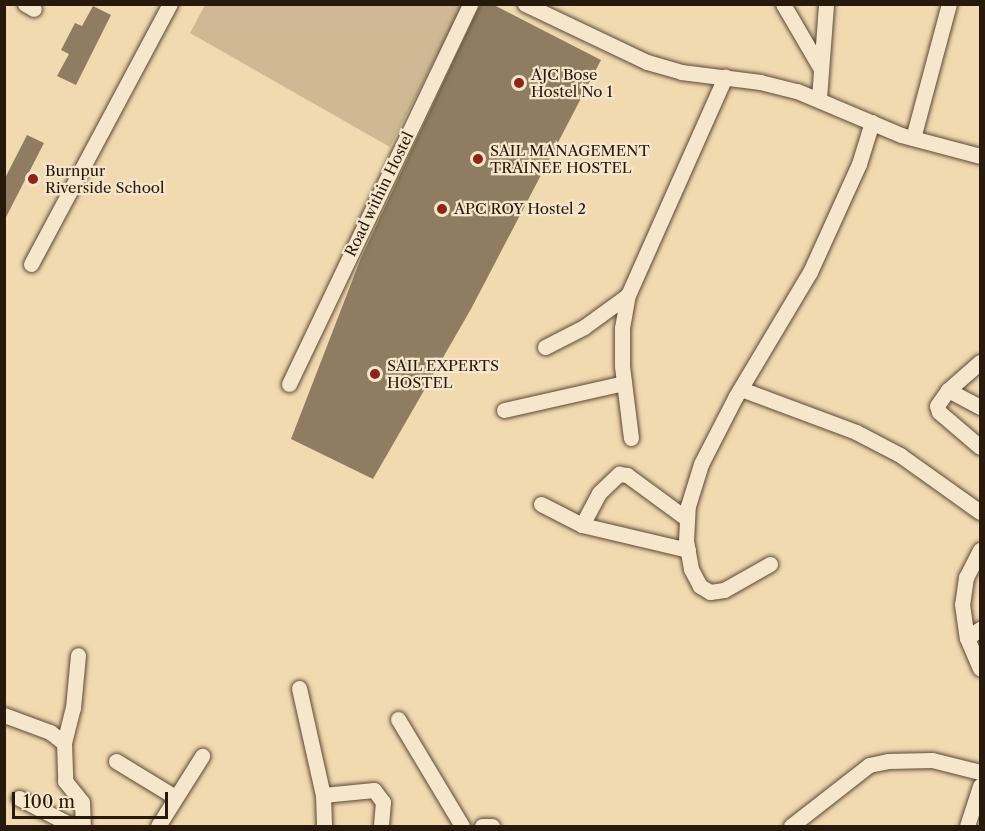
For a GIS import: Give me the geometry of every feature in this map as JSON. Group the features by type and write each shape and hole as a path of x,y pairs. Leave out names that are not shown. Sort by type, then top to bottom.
{"street":[{"path":"31,264 170,4"},
{"name":"Road within Hostel","path":"288,384 470,4"},
{"path":"525,4 647,62 681,72 760,82 819,98 913,138 981,156"},
{"path":"783,4 821,69"},
{"path":"819,98 826,4"},
{"path":"913,138 949,4"},
{"path":"631,438 624,383 622,328 628,295 725,77"},
{"path":"770,564 745,581 710,592 700,586 688,549 687,519 701,464 741,389 810,272 859,164 872,122"},
{"path":"545,347 584,327 628,295"},
{"path":"981,362 948,390 938,403 939,412 981,447"},
{"path":"504,410 624,383"},
{"path":"741,389 856,432 900,455 981,512"},
{"path":"948,390 981,407"},
{"path":"582,525 599,493 619,474 627,475 687,519"},
{"path":"541,504 582,525 688,549"},
{"path":"981,550 966,577 962,604 967,638 981,668"},
{"path":"967,638 981,628"},
{"path":"78,655 73,708 64,743 65,781 82,802 83,826"},
{"path":"299,688 322,795 324,826"},
{"path":"4,715 50,732 64,743"},
{"path":"398,719 462,826"},
{"path":"158,826 202,756"},
{"path":"791,826 869,765 888,761 932,760 981,772"},
{"path":"116,761 175,797"},
{"path":"967,826 981,786"},
{"path":"322,795 374,790 382,802 381,826"},
{"path":"19,798 74,826"},
{"path":"482,826 492,826"}],"shaded area":[{"path":"205,5 463,5 390,147 190,33"}],"building":[{"name":"SAIL MANAGEMENT TRAINEE HOSTEL","path":"480,4 492,4 601,60 471,309 373,479 291,439 361,258"},
{"path":"93,6 111,15 76,85 57,76 69,54 61,50 75,23 82,26"},
{"path":"27,135 44,143 4,221 4,180"}],"place":[{"name":"AJC Bose Hostel No 1","path":"519,83"},
{"name":"SAIL MANAGEMENT TRAINEE HOSTEL","path":"478,159"},
{"name":"Burnpur Riverside School","path":"33,179"},
{"name":"APC ROY Hostel 2","path":"442,209"},
{"name":"SAIL EXPERTS HOSTEL","path":"375,374"}]}
